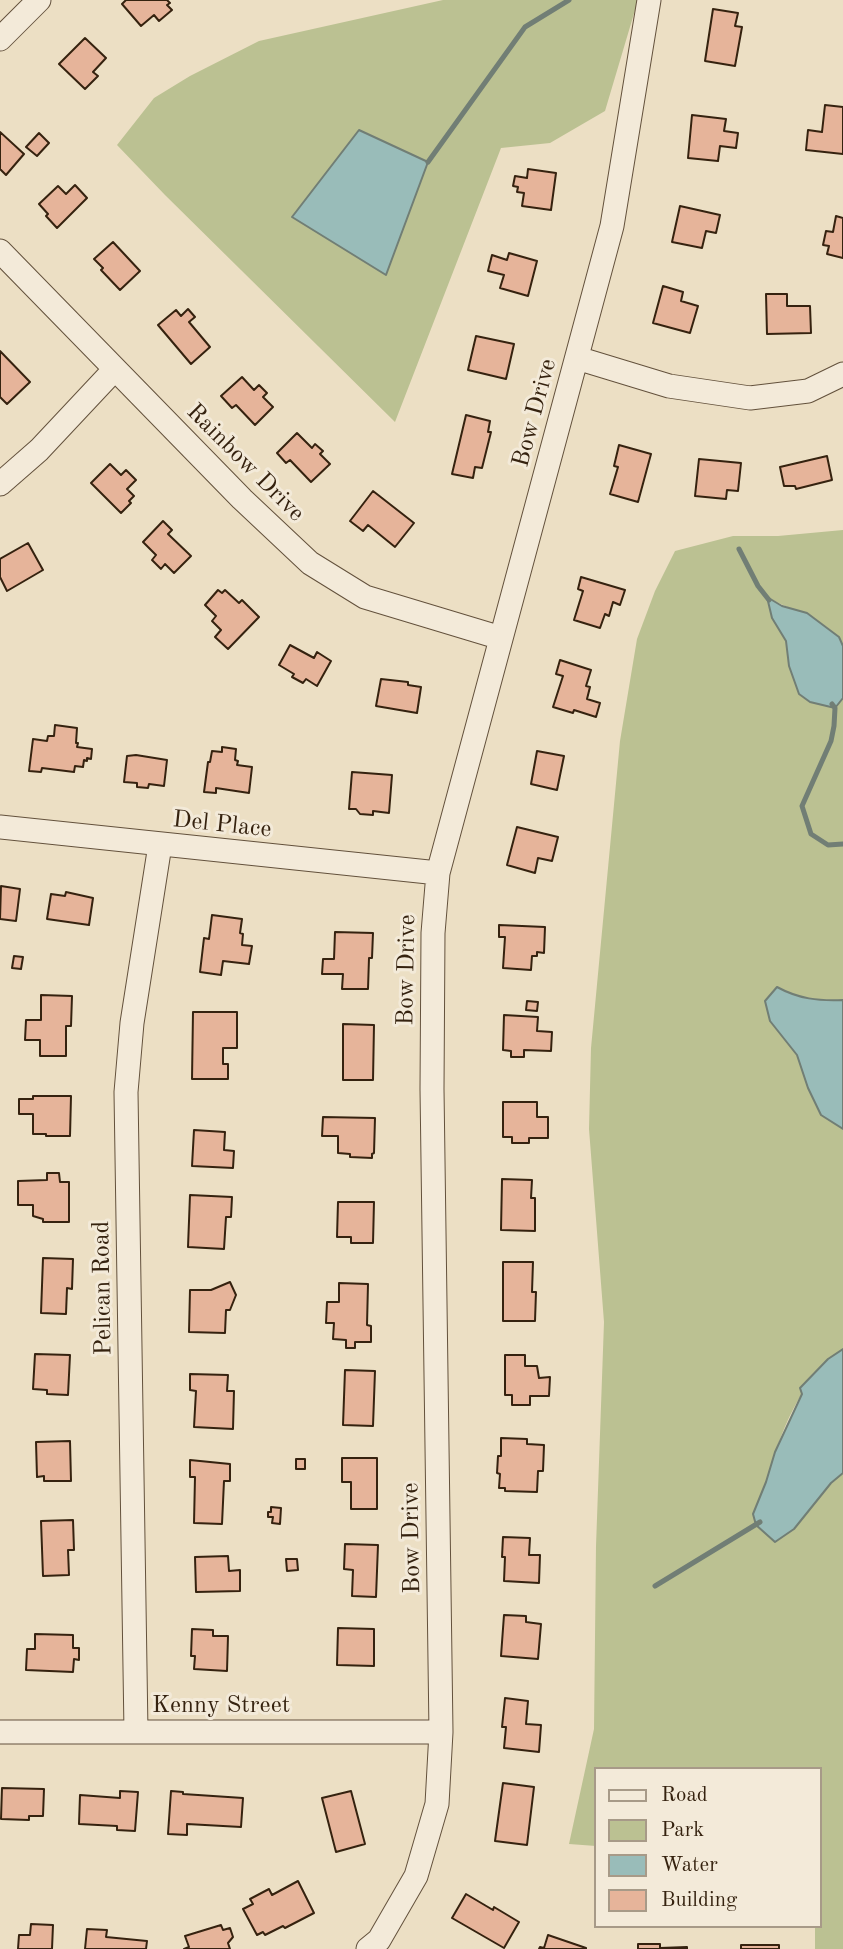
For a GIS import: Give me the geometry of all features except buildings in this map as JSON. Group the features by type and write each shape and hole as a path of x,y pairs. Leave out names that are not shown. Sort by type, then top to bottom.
{"street":[{"path":"0,39 39,0"},
{"name":"Bow Drive","path":"380,1946 416,1876 437,1804 441,1732 432,1089 433,933 438,873 612,226 649,0"},
{"name":"Rainbow Drive","path":"0,251 242,499 310,563 365,597 501,638"},
{"path":"577,358 669,386 750,398 808,391 843,374"},
{"path":"0,484 39,450 114,370"},
{"name":"Del Place","path":"0,827 438,873"},
{"name":"Pelican Road","path":"136,1732 126,1092 132,1023 160,845"},
{"name":"Kenny Street","path":"0,1732 441,1732"}],"green space":[{"path":"443,0 638,0 605,111 550,143 501,148 395,422 117,145 154,98 190,76 259,41"},
{"path":"843,530 843,646 837,636 820,622 768,597 772,618 786,641 789,666 834,708 843,698 843,1000 809,998 777,987 770,1021 797,1055 821,1115 843,1129 843,1349 828,1361 803,1391 785,1426 766,1482 794,1529 831,1483 843,1473 843,1949 815,1949 815,1928 822,1928 822,1767 594,1767 594,1846 569,1844 594,1729 596,1546 604,1322 589,1129 591,1048 620,741 637,639 655,591 675,551 733,536 778,536"}],"water":[{"path":"359,130 428,162 386,275 292,217"},
{"path":"767,597 782,606 807,613 839,637 843,646 843,698 835,708 810,702 799,694 789,666 786,641 772,618"},
{"path":"777,987 809,998 843,1000 843,1129 821,1115 797,1055 770,1021 765,1001"},
{"path":"843,1349 843,1473 831,1483 794,1529 775,1542 756,1525 753,1514 775,1452 802,1394 800,1388 828,1359"}],"waterway":[{"path":"428,162 525,27 569,0"},
{"path":"739,549 758,586 769,600"},
{"path":"832,704 835,708 831,741 802,806 811,834 828,845 843,844"},
{"path":"655,1586 760,1522"}]}
